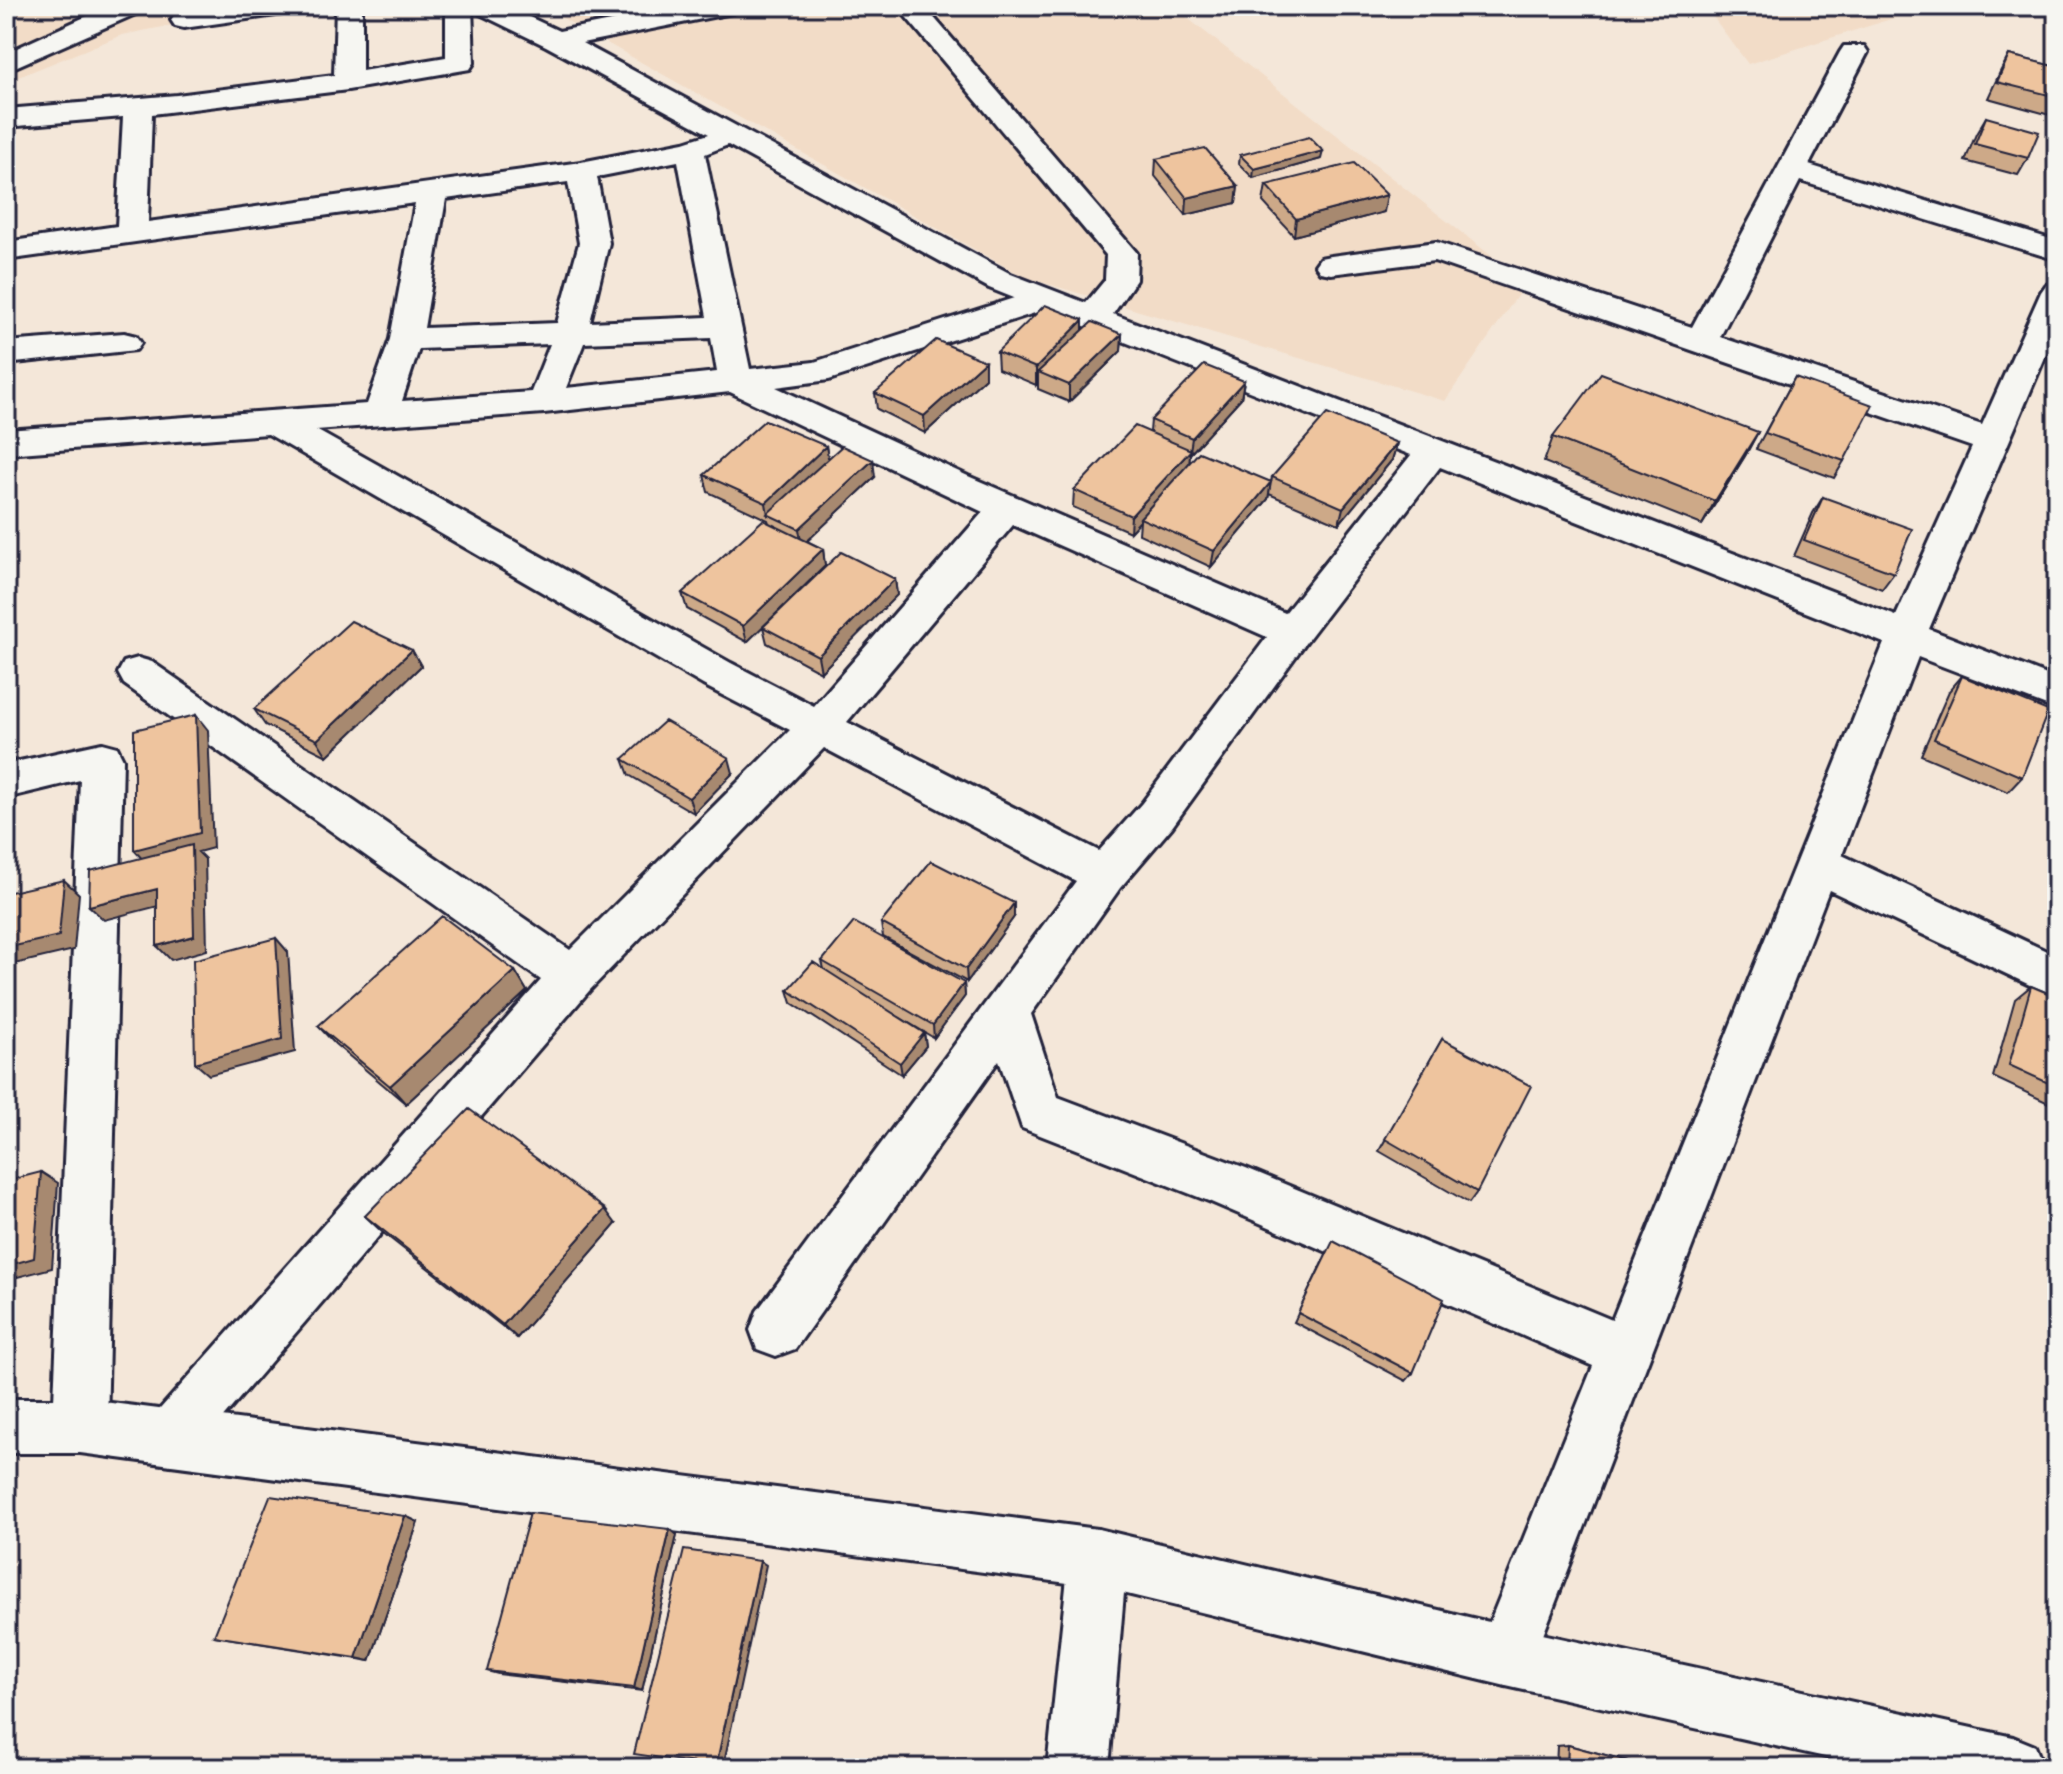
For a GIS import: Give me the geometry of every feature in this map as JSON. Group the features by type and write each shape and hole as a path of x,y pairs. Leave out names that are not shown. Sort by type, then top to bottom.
{"street":[{"path":"6,63 131,6"},
{"path":"184,20 283,6"},
{"path":"348,82 349,6"},
{"path":"6,118 138,109 348,82 460,63 459,6"},
{"path":"485,6 556,40 1000,281 2057,695"},
{"path":"556,40 727,6"},
{"path":"910,6 1121,253 1126,268 1123,281 1092,317"},
{"path":"1701,341 1854,52"},
{"path":"132,235 138,109"},
{"path":"6,251 581,171 690,150 730,137"},
{"path":"690,150 736,382"},
{"path":"1792,169 2057,251"},
{"path":"544,402 570,335 594,243 581,171"},
{"path":"381,414 406,339 432,192"},
{"path":"1331,265 1436,251 1992,441"},
{"path":"1506,1656 1906,638 2057,292"},
{"path":"8,453 274,422 544,402 817,372 1047,298"},
{"path":"406,339 725,327"},
{"path":"6,353 124,343"},
{"path":"736,382 1007,508 1292,632"},
{"path":"274,422 717,674 1105,875"},
{"path":"776,1330 1105,875 1157,815 1292,632 1433,452"},
{"path":"171,1437 573,977 819,727 1007,508"},
{"path":"138,673 573,977"},
{"path":"6,781 102,759 80,1426"},
{"path":"1818,864 2057,978"},
{"path":"1007,1011 1039,1112 1228,1185 1626,1353"},
{"path":"6,1426 80,1426 1098,1558 1506,1656 2013,1768"},
{"path":"1078,1768 1098,1558"}],"shaded area":[{"path":"6,6 270,6 122,35 6,82"},
{"path":"541,6 1172,6 1526,283 1445,401 1024,277"},
{"path":"1705,6 1932,6 1748,64"}],"building":[{"path":"2009,55 2057,67 2057,97 1997,82"},
{"path":"1986,117 2039,132 2028,158 1975,144"},
{"path":"1309,137 1323,151 1254,169 1240,155"},
{"path":"1205,148 1238,186 1187,198 1156,159"},
{"path":"1354,163 1387,195 1296,219 1266,185"},
{"path":"1045,305 1083,320 1036,368 997,352"},
{"path":"1092,322 1122,334 1069,385 1038,372"},
{"path":"936,340 985,361 924,416 875,393"},
{"path":"1204,365 1244,381 1192,438 1151,420"},
{"path":"1601,373 1758,432 1715,501 1553,437"},
{"path":"1795,377 1873,405 1844,461 1765,433"},
{"path":"1327,414 1397,443 1343,508 1272,477"},
{"path":"765,420 826,446 766,503 704,475"},
{"path":"1135,426 1191,450 1131,516 1074,490"},
{"path":"842,446 873,460 799,529 767,514"},
{"path":"1199,452 1271,482 1214,551 1140,518"},
{"path":"1823,497 1912,529 1894,573 1804,540"},
{"path":"763,520 823,549 743,626 682,593"},
{"path":"841,552 895,579 818,656 763,627"},
{"path":"351,621 412,650 317,740 254,709"},
{"path":"1962,676 2048,711 2022,777 1934,739"},
{"path":"196,715 200,833 134,850 134,730"},
{"path":"665,721 729,758 689,798 623,759"},
{"path":"192,845 194,936 157,946 157,889 89,906 90,871"},
{"path":"931,861 1014,903 966,969 881,923"},
{"path":"64,880 59,936 6,948 6,893"},
{"path":"442,916 515,971 390,1086 318,1026"},
{"path":"854,922 964,983 933,1025 822,961"},
{"path":"276,938 282,1039 195,1063 193,960"},
{"path":"813,962 924,1033 900,1063 788,990"},
{"path":"2031,986 2057,997 2057,1087 2009,1065"},
{"path":"1442,1039 1531,1086 1477,1192 1385,1139"},
{"path":"469,1109 605,1209 503,1325 365,1216"},
{"path":"41,1172 34,1258 6,1266 6,1181"},
{"path":"1333,1241 1444,1299 1413,1373 1298,1313"},
{"path":"270,1496 405,1516 356,1658 214,1636"},
{"path":"530,1513 670,1529 634,1688 487,1671"},
{"path":"684,1550 760,1561 716,1766 634,1754"},
{"path":"1568,1745 1654,1768 1567,1768"}]}
